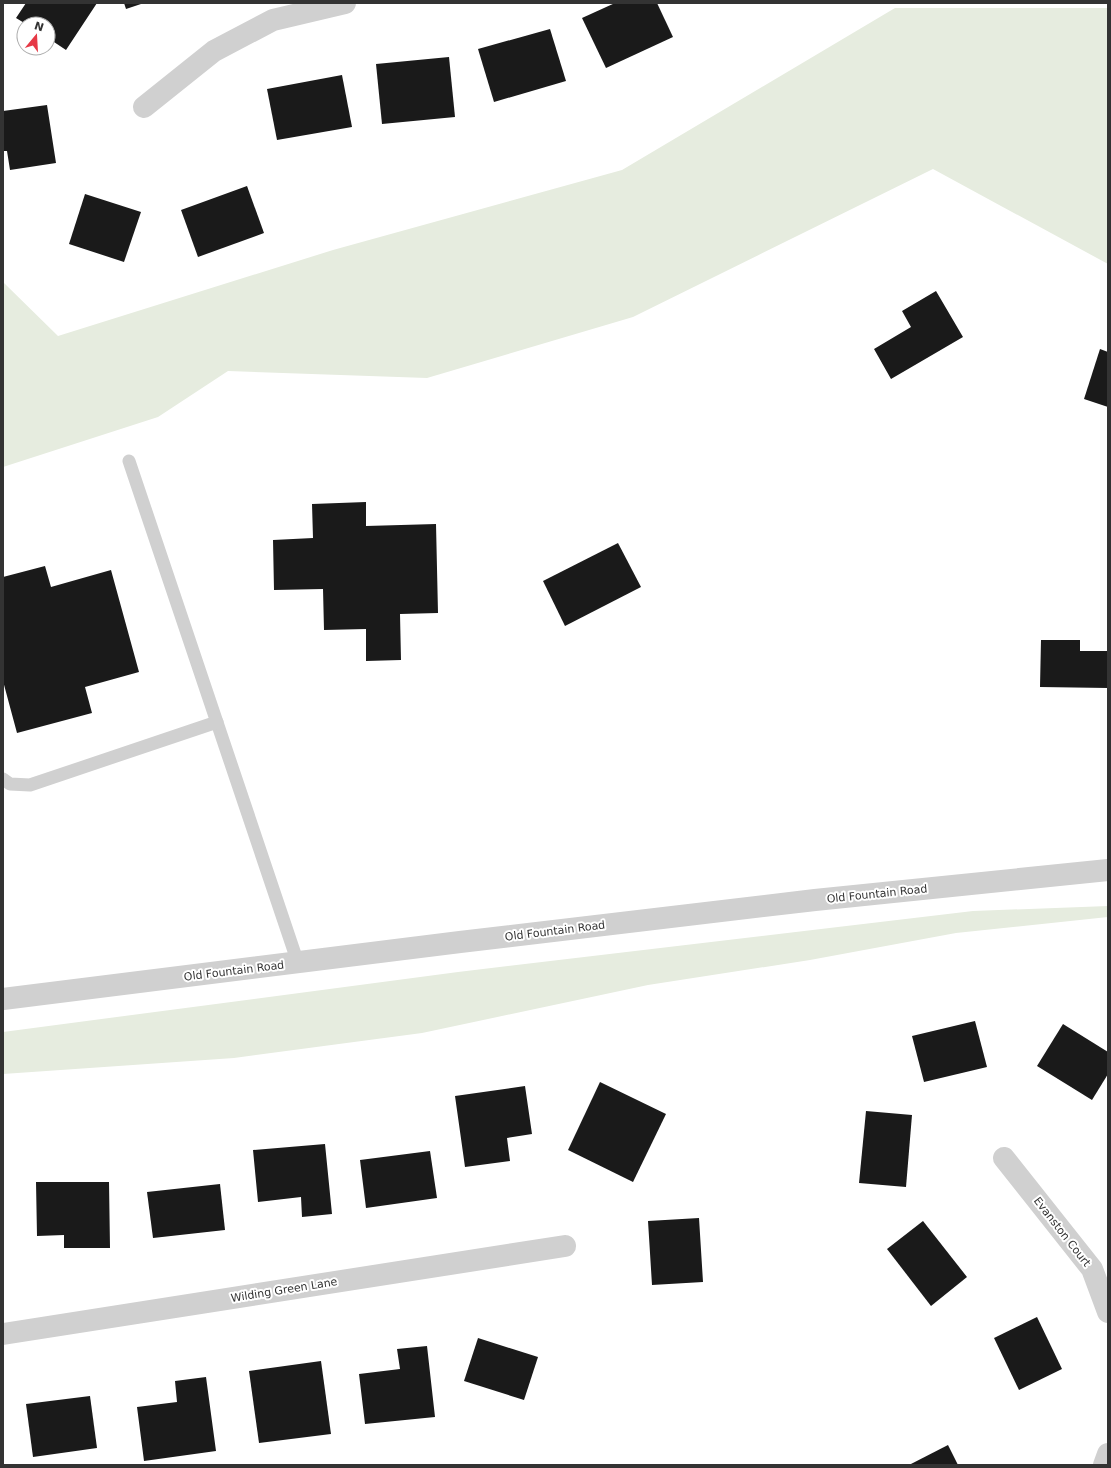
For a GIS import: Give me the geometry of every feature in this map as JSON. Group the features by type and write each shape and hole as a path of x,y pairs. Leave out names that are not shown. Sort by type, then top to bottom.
{"street":[{"path":"144,107 214,51 273,20 345,3"},
{"name":"Old Fountain Road","path":"3,1000 807,901 1108,870"},
{"name":"Evanston Court","path":"1004,1158 1092,1269 1108,1312"},
{"name":"Wilding Green Lane","path":"3,1334 565,1246"},
{"path":"1104,1465 1108,1454"}],"lane":[{"path":"129,461 298,963"},
{"path":"3,780 10,784 30,785 217,722"}],"shaded area":[{"path":"895,8 1108,8 1108,264 933,169 633,317 427,378 228,371 158,417 3,467 3,282 58,336 333,250 622,170"},
{"path":"1108,906 1108,917 956,933 810,960 648,985 422,1033 234,1058 3,1074 3,1032 458,972 973,911"}],"building":[{"path":"26,3 97,3 66,50 56,43 56,16 17,16"},
{"path":"124,3 144,3 126,9"},
{"path":"615,3 657,3 673,37 606,68 582,18"},
{"path":"550,29 566,81 494,102 478,49"},
{"path":"449,57 455,117 382,124 376,64"},
{"path":"342,75 352,127 277,140 267,89"},
{"path":"47,105 56,163 10,170 7,151 3,151 3,111"},
{"path":"247,186 264,233 198,257 181,210"},
{"path":"85,194 141,212 124,262 69,244"},
{"path":"936,291 963,337 891,379 874,349 911,327 902,311"},
{"path":"1100,349 1108,352 1108,407 1084,399"},
{"path":"366,502 366,526 436,524 438,613 400,614 401,660 366,661 366,629 324,630 323,589 274,590 273,540 313,538 312,504"},
{"path":"618,543 641,587 565,626 543,581"},
{"path":"45,566 51,587 111,570 139,672 85,687 92,713 17,733 3,681 3,577"},
{"path":"1041,640 1080,640 1080,651 1108,651 1108,688 1040,687"},
{"path":"975,1021 987,1067 924,1082 912,1036"},
{"path":"1063,1024 1108,1052 1108,1074 1092,1100 1037,1066"},
{"path":"600,1082 666,1114 633,1182 568,1150"},
{"path":"525,1086 532,1134 507,1138 510,1161 465,1167 455,1096"},
{"path":"866,1111 912,1115 906,1187 859,1183"},
{"path":"325,1144 332,1214 302,1217 301,1197 258,1202 253,1150"},
{"path":"430,1151 437,1198 366,1208 360,1160"},
{"path":"36,1182 109,1182 110,1248 64,1248 64,1235 37,1236"},
{"path":"220,1184 225,1230 153,1238 147,1192"},
{"path":"699,1218 703,1282 652,1285 648,1221"},
{"path":"923,1221 967,1277 931,1306 887,1249"},
{"path":"1037,1317 1062,1369 1019,1390 994,1338"},
{"path":"478,1338 538,1357 524,1400 464,1381"},
{"path":"427,1346 435,1417 365,1424 359,1374 400,1369 397,1349"},
{"path":"321,1361 331,1434 259,1443 249,1371"},
{"path":"206,1377 216,1451 144,1461 137,1407 177,1402 175,1381"},
{"path":"90,1396 97,1448 33,1457 26,1404"},
{"path":"948,1445 958,1465 909,1465"}]}
